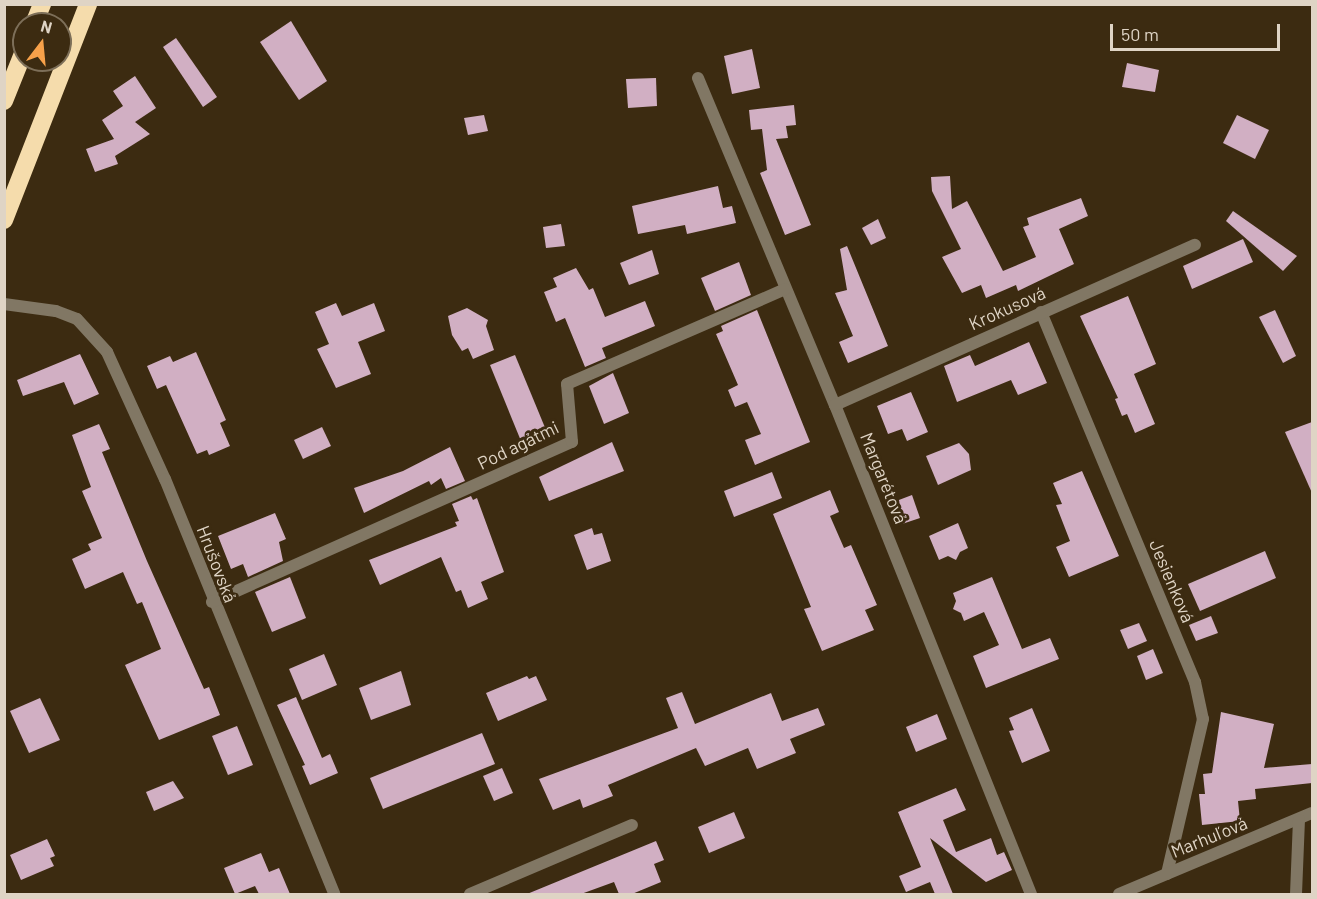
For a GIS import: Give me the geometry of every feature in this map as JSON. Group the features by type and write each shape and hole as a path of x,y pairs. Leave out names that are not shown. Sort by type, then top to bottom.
{"highway":[{"path":"5,220 88,4"},
{"path":"4,101 16,72"}],"street":[{"name":"Margarétová","path":"698,78 835,405 1031,894"},
{"name":"Krokusová","path":"835,405 1195,245"},
{"name":"Pod agátmi","path":"212,602 572,442 567,384 785,289"},
{"name":"Hrušovská","path":"8,304 57,311 76,319 107,352 165,479 212,602 334,894"},
{"name":"Jesienková","path":"1041,312 1197,692 1203,719 1167,874"},
{"name":"Marhuľová","path":"1119,894 1312,813"},
{"path":"1296,894 1299,820"},
{"path":"470,894 632,825"}],"building":[{"path":"291,21 327,81 299,100 260,42"},
{"path":"176,38 217,97 203,107 163,47"},
{"path":"752,49 760,88 732,94 724,56"},
{"path":"1127,63 1159,70 1155,92 1122,87"},
{"path":"135,76 156,108 135,122 150,134 115,156 118,164 95,172 86,149 114,139 102,120 123,106 113,91"},
{"path":"656,78 657,106 628,108 626,79"},
{"path":"794,105 796,125 786,126 788,138 776,139 811,225 785,235 760,173 767,170 762,129 751,130 749,110"},
{"path":"484,115 488,131 468,135 464,118"},
{"path":"1237,115 1269,130 1255,159 1223,143"},
{"path":"950,176 952,209 967,201 1003,271 1036,257 1023,227 1029,225 1027,218 1081,198 1088,216 1059,229 1074,264 1018,291 1016,285 986,298 981,285 962,293 942,257 961,249 932,191 931,177"},
{"path":"718,186 723,208 732,206 736,223 687,234 685,225 638,234 632,206"},
{"path":"1233,211 1297,256 1283,271 1226,221"},
{"path":"878,219 886,238 871,245 862,228"},
{"path":"561,224 565,246 546,248 543,227"},
{"path":"1243,239 1253,262 1192,289 1183,266"},
{"path":"847,246 888,346 848,363 839,342 853,336 835,293 847,290 840,249"},
{"path":"652,250 659,274 629,285 620,263"},
{"path":"739,262 751,295 715,311 701,278"},
{"path":"576,268 589,290 593,288 605,317 645,301 655,326 602,348 606,358 585,367 565,318 556,322 544,292 557,287 553,278"},
{"path":"1128,296 1156,364 1134,374 1155,424 1135,433 1127,414 1122,416 1115,399 1118,398 1080,316"},
{"path":"336,303 342,316 374,303 385,331 358,342 371,374 336,388 317,349 329,344 315,312"},
{"path":"467,308 488,320 486,326 494,350 473,359 468,348 462,351 452,335 448,316"},
{"path":"757,310 810,442 755,465 745,440 761,434 747,402 735,407 728,390 738,385 716,334 723,331 721,326"},
{"path":"1275,310 1296,356 1283,363 1259,317"},
{"path":"1029,342 1047,383 1018,395 1011,380 957,402 944,366 970,355 975,366"},
{"path":"196,352 226,420 220,423 230,446 209,455 207,450 197,454 166,385 157,389 147,366 170,356 173,362"},
{"path":"80,354 99,394 74,405 64,382 23,396 17,380"},
{"path":"515,355 546,430 521,441 490,365"},
{"path":"613,373 629,413 604,424 589,386"},
{"path":"911,392 928,432 907,441 902,429 888,434 877,406"},
{"path":"1312,422 1312,493 1285,432"},
{"path":"99,424 110,449 102,452 147,561 204,689 209,687 220,715 159,740 125,665 161,649 142,602 137,604 123,572 85,589 72,559 91,550 88,544 102,538 82,491 91,487 72,435"},
{"path":"322,427 331,446 303,459 294,440"},
{"path":"612,442 624,471 549,501 539,477"},
{"path":"959,443 969,454 971,470 938,485 926,456"},
{"path":"450,447 465,481 446,489 441,478 431,485 429,481 364,513 354,488 403,471"},
{"path":"1082,471 1119,556 1069,577 1056,547 1070,541 1056,505 1062,504 1053,483"},
{"path":"772,472 782,498 734,517 724,491"},
{"path":"830,490 839,512 830,516 844,548 851,545 877,605 865,610 874,630 822,651 804,609 811,607 773,514"},
{"path":"912,495 920,518 899,525 891,503"},
{"path":"471,496 473,500 477,498 504,572 481,582 488,599 468,608 461,590 456,592 441,557 380,585 369,560 457,526 455,522 459,521 452,504"},
{"path":"275,513 286,539 279,542 283,561 248,577 243,564 231,569 218,536"},
{"path":"958,523 968,548 960,552 956,560 948,556 939,560 929,536"},
{"path":"592,528 594,535 602,533 611,561 587,570 574,535"},
{"path":"1265,551 1276,578 1200,611 1188,584"},
{"path":"290,577 306,618 272,632 255,592"},
{"path":"992,577 1022,649 1050,638 1059,659 986,688 973,656 999,645 984,612 964,621 961,613 953,609 956,601 953,593"},
{"path":"1211,616 1218,633 1196,641 1189,625"},
{"path":"1139,623 1147,641 1128,649 1120,630"},
{"path":"1153,649 1163,673 1146,680 1137,656"},
{"path":"324,654 337,685 302,700 289,669"},
{"path":"401,671 411,705 371,720 359,688"},
{"path":"527,676 529,679 536,676 547,700 498,721 486,693"},
{"path":"682,692 695,724 771,693 782,721 818,708 825,725 790,739 796,753 757,769 748,748 705,766 696,748 608,785 613,796 583,808 580,799 553,810 539,779 678,728 666,698"},
{"path":"296,697 322,758 330,754 338,773 310,785 302,766 305,765 277,705"},
{"path":"40,698 60,740 29,753 10,711"},
{"path":"1032,708 1050,751 1022,763 1009,731 1014,730 1009,718"},
{"path":"1221,712 1274,724 1264,768 1312,764 1312,783 1255,789 1256,799 1238,801 1240,821 1202,825 1199,794 1205,794 1203,774 1212,773"},
{"path":"937,714 947,739 916,752 906,727"},
{"path":"237,726 253,765 228,775 212,736"},
{"path":"482,733 495,764 383,809 370,778"},
{"path":"502,768 513,793 494,801 483,776"},
{"path":"173,781 184,798 154,811 146,792"},
{"path":"956,788 966,810 943,820 956,852 991,838 997,855 1004,852 1012,870 986,882 930,838 953,894 935,894 930,882 906,892 899,876 921,867 898,812"},
{"path":"734,812 745,838 709,853 698,827"},
{"path":"47,839 55,856 50,858 54,866 21,880 10,855"},
{"path":"656,841 664,860 654,864 661,882 632,894 619,894 614,882 581,894 527,894"},
{"path":"261,853 269,872 279,868 290,894 259,894 255,886 235,894 224,868"}]}
